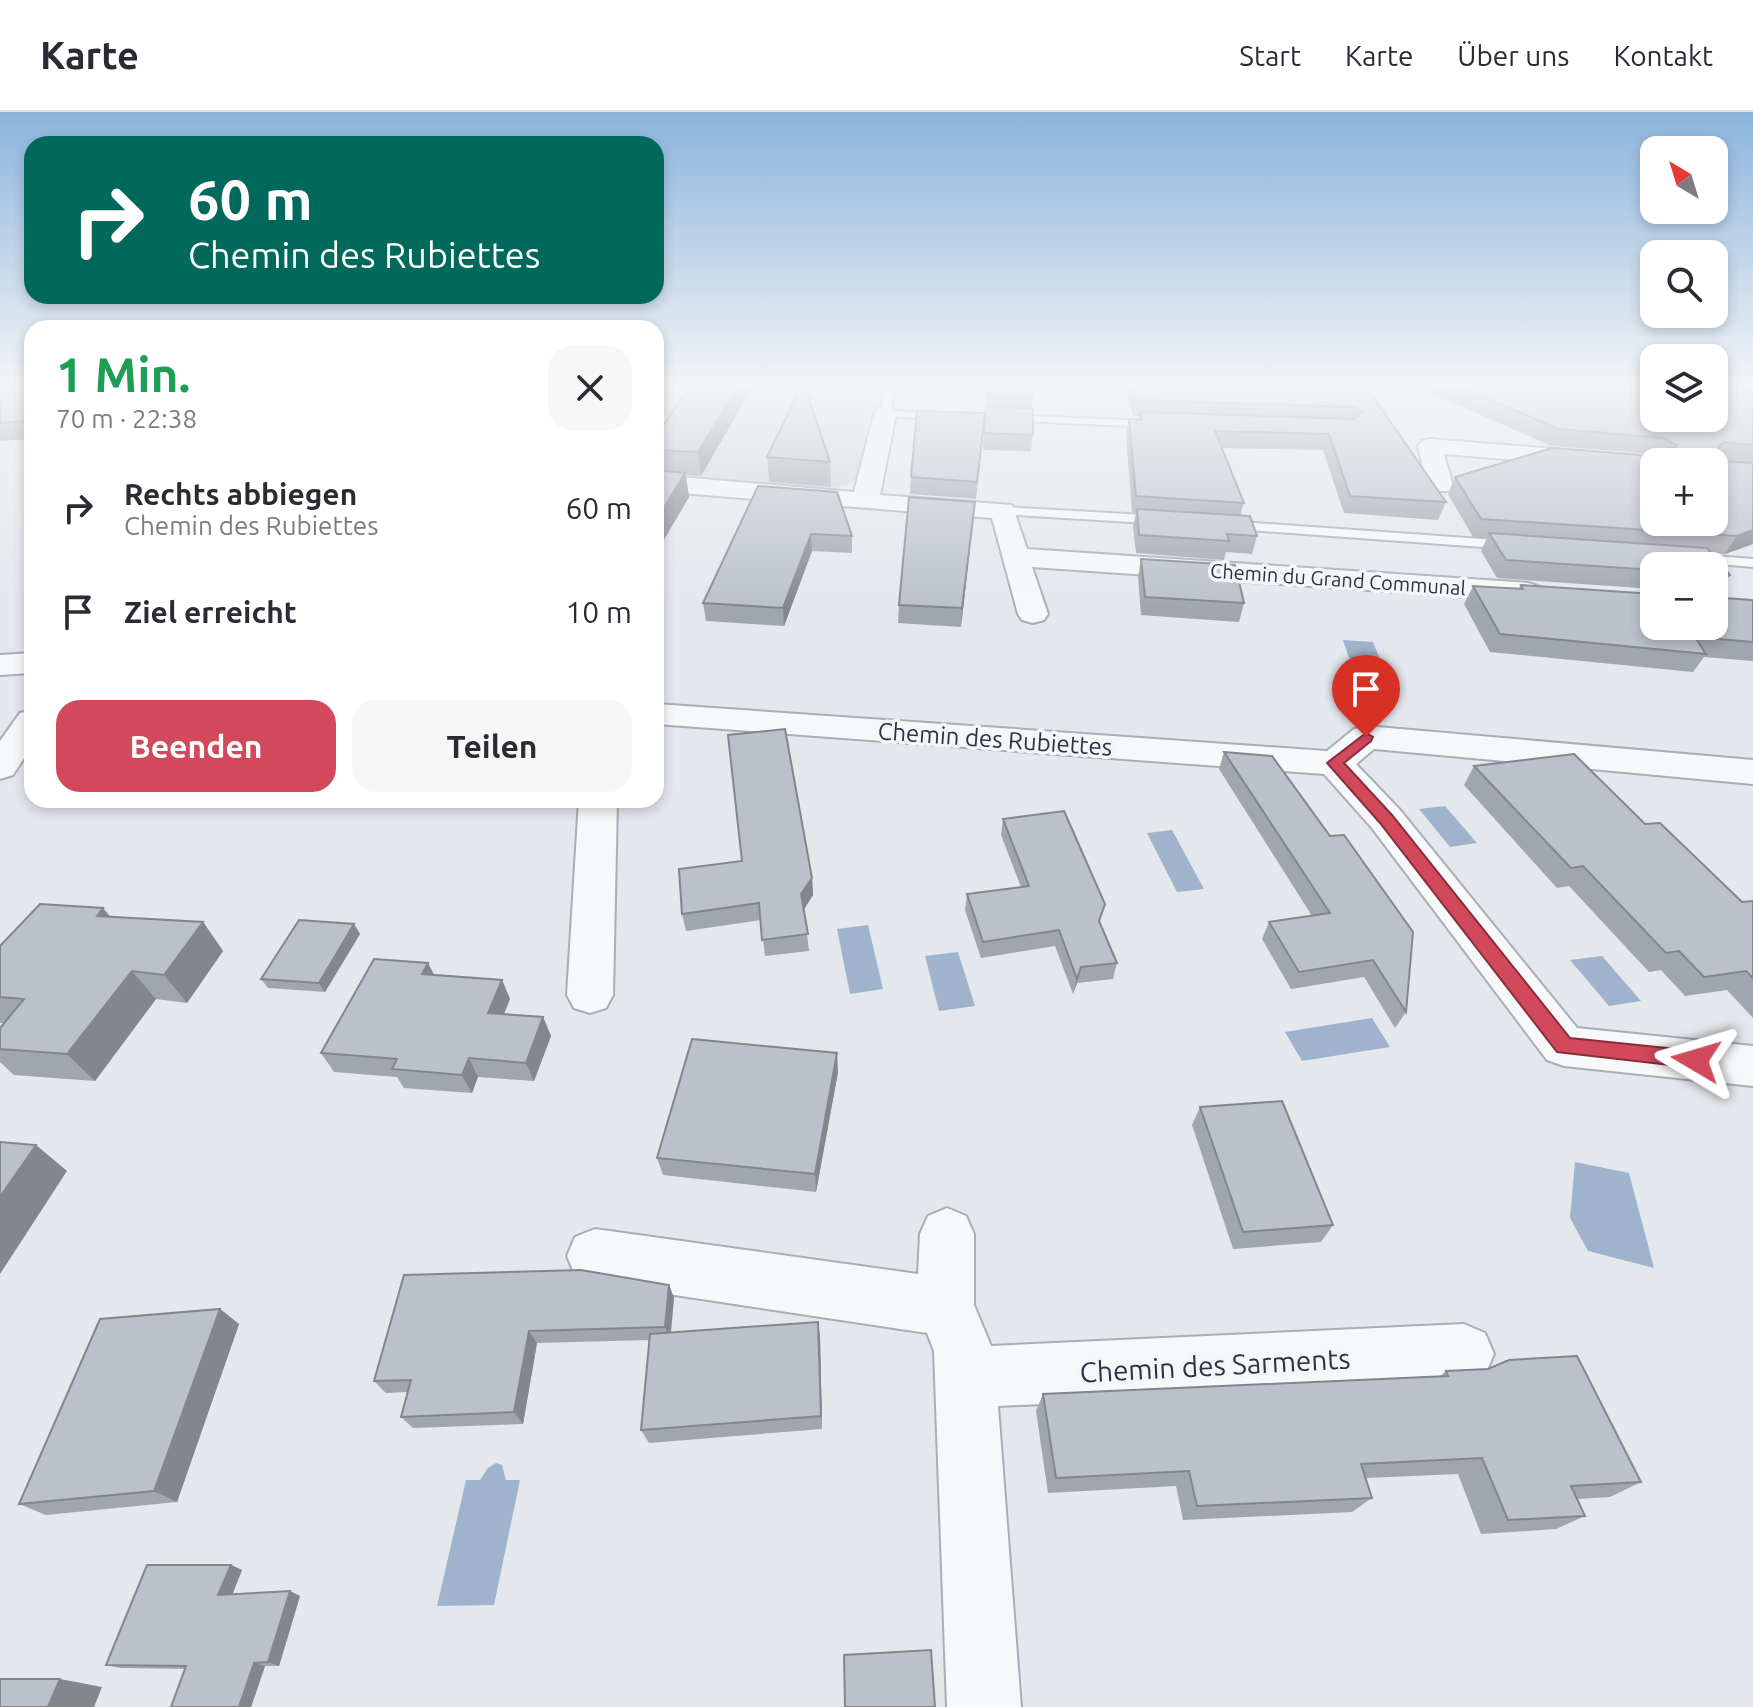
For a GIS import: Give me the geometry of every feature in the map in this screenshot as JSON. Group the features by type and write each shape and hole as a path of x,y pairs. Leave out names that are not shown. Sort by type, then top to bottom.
{"street":[{"path":"865,502 875,459"},
{"path":"1433,459 1440,486"},
{"path":"1597,459 1640,463"},
{"path":"664,483 1003,511 1033,614"},
{"name":"Chemin du Grand Communal","path":"1015,557 1560,594"},
{"path":"0,665 24,664"},
{"name":"Chemin des Rubiettes","path":"664,715 1335,763"},
{"path":"0,767 24,732"},
{"path":"1753,772 1366,737 1335,763 1386,819 1564,1046 1753,1066"},
{"path":"590,995 598,808"},
{"path":"947,1234 945,1307 964,1351 984,1707"},
{"path":"595,1256 945,1307"},
{"name":"Chemin des Sarments","path":"966,1377 1464,1354"}],"lane":[{"path":"1003,511 1180,522"},
{"path":"1211,524 1519,546"},
{"path":"1728,561 1753,563"}],"shaded area":[{"path":"664,459 862,459 859,474 852,483 834,488 664,477"}],"water":[{"path":"1343,640 1373,642 1387,677 1355,675"},
{"path":"1445,806 1477,843 1450,847 1419,809"},
{"path":"1172,830 1204,889 1177,892 1147,833"},
{"path":"868,925 883,989 850,994 837,929"},
{"path":"958,952 975,1006 939,1011 925,956"},
{"path":"1602,956 1641,1001 1609,1006 1570,960"},
{"path":"1372,1018 1390,1047 1302,1061 1285,1032"},
{"path":"1575,1162 1629,1173 1654,1268 1588,1251 1570,1218"},
{"path":"496,1463 502,1465 506,1480 520,1480 494,1605 437,1606 466,1480 480,1480"}],"building":[{"path":"798,459 829,459 830,462"},
{"path":"913,459 980,459 977,482 911,477"},
{"path":"1133,459 1226,459 1244,503 1136,496"},
{"path":"1338,459 1417,459 1446,502 1350,496"},
{"path":"1514,459 1640,459 1640,530 1481,519 1455,477"},
{"path":"1728,461 1753,463 1753,530 1737,536 1728,535"},
{"path":"664,471 685,473 664,508"},
{"path":"758,486 837,492 852,536 811,534 783,608 703,603"},
{"path":"909,497 975,502 962,608 899,605"},
{"path":"1137,509 1250,516 1257,536 1227,534 1229,541 1139,535"},
{"path":"1489,533 1707,548 1710,552 1640,552 1640,569 1506,560"},
{"path":"1141,559 1235,565 1244,603 1145,597"},
{"path":"1521,585 1640,593 1640,640 1697,640 1706,654 1500,634 1473,586 1523,589"},
{"path":"1728,598 1753,601 1753,642 1728,640"},
{"path":"785,729 812,878 801,894 808,934 762,940 759,903 682,914 679,869 742,861 728,735"},
{"path":"1224,752 1272,756 1330,836 1344,835 1413,932 1406,1012 1373,960 1299,972 1269,922 1330,913"},
{"path":"1574,754 1645,824 1660,823 1742,902 1753,901 1753,978 1746,971 1704,977 1679,951 1666,953 1583,866 1571,868 1474,766"},
{"path":"1064,811 1105,904 1099,921 1117,963 1081,967 1077,979 1059,930 983,942 967,894 1029,886 1003,819"},
{"path":"40,904 103,908 97,916 203,922 164,975 132,971 67,1054 0,1049 0,1028 24,999 0,997 0,946"},
{"path":"299,920 354,924 319,983 261,979"},
{"path":"374,959 428,963 422,974 502,980 488,1013 543,1017 526,1063 469,1058 462,1075 392,1069 397,1059 321,1053"},
{"path":"692,1039 837,1053 815,1174 657,1158"},
{"path":"1282,1101 1333,1225 1243,1232 1200,1107"},
{"path":"0,1142 36,1145 0,1197"},
{"path":"581,1270 669,1285 665,1327 529,1331 514,1412 401,1417 411,1380 374,1381 404,1275"},
{"path":"220,1309 154,1491 19,1504 100,1319"},
{"path":"818,1322 821,1416 641,1430 650,1334"},
{"path":"1577,1356 1641,1482 1571,1486 1585,1516 1508,1520 1482,1458 1361,1464 1372,1498 1197,1506 1189,1471 1056,1478 1043,1394 1448,1376 1446,1371 1488,1369 1509,1360"},
{"path":"147,1565 231,1565 218,1595 290,1591 268,1662 254,1663 239,1707 171,1707 186,1666 106,1665"},
{"path":"931,1650 935,1707 845,1707 844,1655"},
{"path":"0,1679 60,1679 48,1707 0,1707"}],"route":[{"path":"1366,737 1335,763 1386,819 1564,1046 1696,1060"}]}
